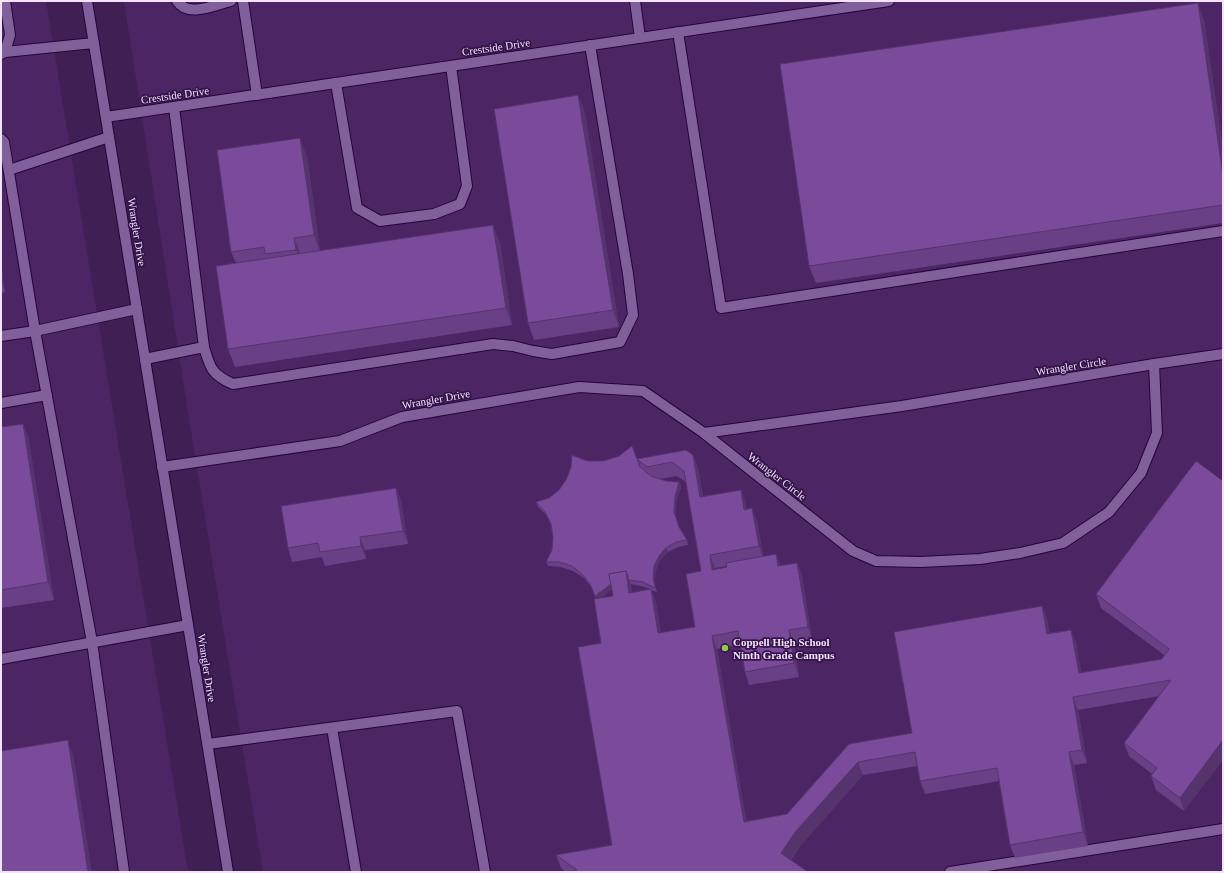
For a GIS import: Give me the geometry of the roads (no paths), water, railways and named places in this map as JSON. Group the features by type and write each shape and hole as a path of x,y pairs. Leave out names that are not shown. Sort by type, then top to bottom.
{"street":[{"path":"5,1 10,35 3,53 94,43"},
{"name":"Wrangler Drive","path":"87,1 228,872"},
{"path":"178,1 180,6 196,11 231,1"},
{"path":"243,1 257,95"},
{"path":"635,1 640,38"},
{"name":"Crestside Drive","path":"106,117 889,1"},
{"path":"678,32 721,308 1223,231"},
{"path":"174,107 204,347 210,365 220,378 233,384 493,344 513,346 533,352 552,354 620,342 633,315 628,274 590,45"},
{"path":"336,83 357,208 380,221 434,214 460,204 467,186 451,66"},
{"path":"9,170 109,137"},
{"path":"1,139 4,142 35,331 92,642 124,872"},
{"path":"1,336 35,331 137,310"},
{"path":"145,359 204,347"},
{"name":"Wrangler Circle","path":"704,434 902,406 1223,354"},
{"name":"Wrangler Circle","path":"704,434 854,551 876,561 921,562 980,559 1020,553 1063,543 1108,512 1141,473 1157,433 1154,364"},
{"name":"Wrangler Drive","path":"162,467 340,441 402,417 578,387 643,391 704,434"},
{"path":"1,403 47,395"},
{"path":"1,659 188,625"},
{"path":"208,744 457,711 485,872"},
{"path":"332,728 356,872"},
{"path":"950,872 1223,829"}],"place":[{"name":"Coppell High School Ninth Grade Campus","path":"725,648"}]}
